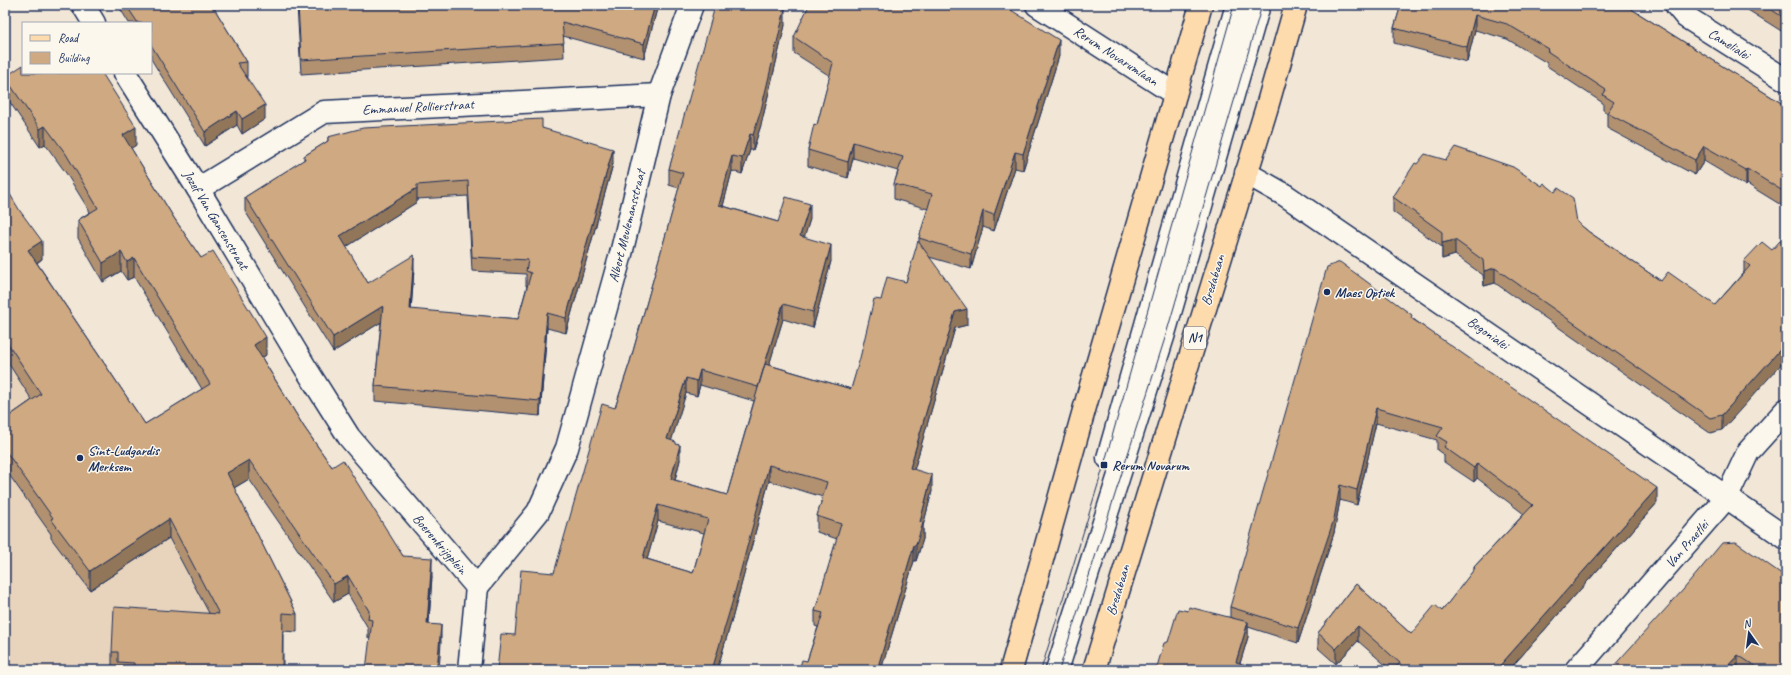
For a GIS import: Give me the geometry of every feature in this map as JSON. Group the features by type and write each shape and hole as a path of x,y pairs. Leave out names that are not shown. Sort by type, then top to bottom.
{"main road":[{"path":"1011,670 1201,5"},
{"name":"Bredabaan","path":"1094,670 1296,5"}],"street":[{"path":"82,5 93,22"},
{"name":"Albert Meulemansstraat","path":"567,448 621,254 659,95 692,5"},
{"name":"Rerum Novarumlaan","path":"1037,5 1175,94"},
{"path":"1044,670 1106,465 1237,5"},
{"path":"1057,670 1163,337 1259,5"},
{"name":"Camelialei","path":"1676,5 1686,17 1786,80"},
{"name":"Jozef Van Gansenstraat","path":"126,74 198,189 305,367"},
{"name":"Emmanuel Rollierstraat","path":"198,189 324,112 659,95"},
{"name":"Begonialei","path":"1246,173 1285,195 1786,538"},
{"name":"Boerenkrijgplein","path":"305,367 349,437 477,587 538,512 567,448"},
{"name":"Van Praetlei","path":"1576,670 1727,498 1748,452 1786,410"},
{"path":"469,670 477,587"}],"shaded area":[{"name":"Sint-Ludgardis Merksem","path":"5,234 274,636 283,652 283,670 5,670"}],"building":[{"path":"126,5 212,5 247,62 237,63 265,105 242,119 237,111 205,132 152,47 152,22 137,22"},
{"path":"298,5 655,5 644,44 562,22 564,43 301,60"},
{"path":"719,5 779,5 785,9 761,110 753,135 750,134 742,158 732,156 719,205 778,222 786,197 810,204 800,236 831,245 813,312 783,304 758,387 700,370 697,381 686,378 667,439 680,445 671,479 727,495 765,364 851,389 874,299 881,300 887,277 906,282 918,241 967,309 955,312 910,468 932,475 920,522 923,523 916,545 914,545 877,670 799,670 802,660 807,661 823,613 815,611 841,524 817,516 827,482 769,465 732,603 712,670 623,670 593,667 593,670 497,670 501,634 515,635 521,570 554,573 602,404 615,408 630,362 683,173 669,169 714,10 717,11","holes":["658,505 708,519 693,573 643,558"]},
{"path":"809,5 1003,5 1059,40 1023,154 1015,152 994,215 983,211 971,254 919,238 932,194 894,184 903,157 853,142 848,162 808,150 814,124 817,125 833,63 794,37"},
{"path":"1401,5 1625,5 1786,106 1786,193 1747,169 1746,170 1704,146 1695,160 1607,113 1614,102 1603,95 1606,90 1547,51 1549,49 1507,24 1475,15 1467,47 1394,28"},
{"path":"1764,5 1786,5 1786,19"},
{"path":"22,66 22,74 103,74 136,127 123,135 174,218 201,258 213,251 266,337 254,345 304,427 332,467 343,460 403,556 432,558 427,624 441,625 437,670 366,670 372,620 368,619 369,611 348,576 334,584 249,460 227,473 297,614 283,613 282,670 134,670 134,663 118,662 118,652 112,652 114,607 219,614 169,519 90,571 51,519 53,518 5,450 5,419 41,394 5,339 5,186 20,211 42,241 28,250 145,424 210,384 134,258 127,262 121,252 103,263 78,220 98,208 66,154 45,126 40,129 5,77"},
{"path":"542,119 542,128 613,149 566,318 547,313 540,401 375,386 383,306 333,337 245,197 305,159 304,156 328,141 328,137 363,128","holes":["468,181 472,257 528,260 526,271 531,273 518,319 410,309 414,255 368,283 340,236 417,188 417,185"]},
{"path":"1455,147 1513,167 1542,186 1544,183 1555,192 1558,188 1573,198 1577,222 1589,232 1661,281 1668,272 1715,305 1750,266 1744,261 1762,242 1772,250 1786,234 1786,343 1722,415 1710,418 1495,268 1484,271 1483,260 1455,240 1442,243 1442,232 1393,197 1415,163 1417,164 1425,154 1446,160"},
{"path":"1340,262 1412,315 1411,318 1657,488 1496,670 1393,670 1400,663 1358,626 1336,649 1318,633 1356,584 1411,634 1435,605 1442,611 1475,568 1474,567 1533,505 1477,463 1474,468 1444,447 1447,442 1437,436 1443,427 1376,408 1357,490 1340,485 1334,519 1298,628 1230,607 1327,267"},
{"path":"1736,542 1786,577 1786,670 1761,670 1738,655 1724,670 1610,670 1683,590 1722,543"},
{"path":"1189,607 1248,622 1236,662 1263,670 1156,670 1164,643 1168,642 1178,609 1188,611"}],"tram line":[{"path":"1041,670 1104,465 1234,5"},
{"path":"1059,670 1165,338 1262,5"}],"place":[{"name":"Maes Optiek","path":"1327,292"},
{"name":"Sint-Ludgardis Merksem","path":"80,458"},
{"name":"Rerum Novarum","path":"1104,465"}]}
